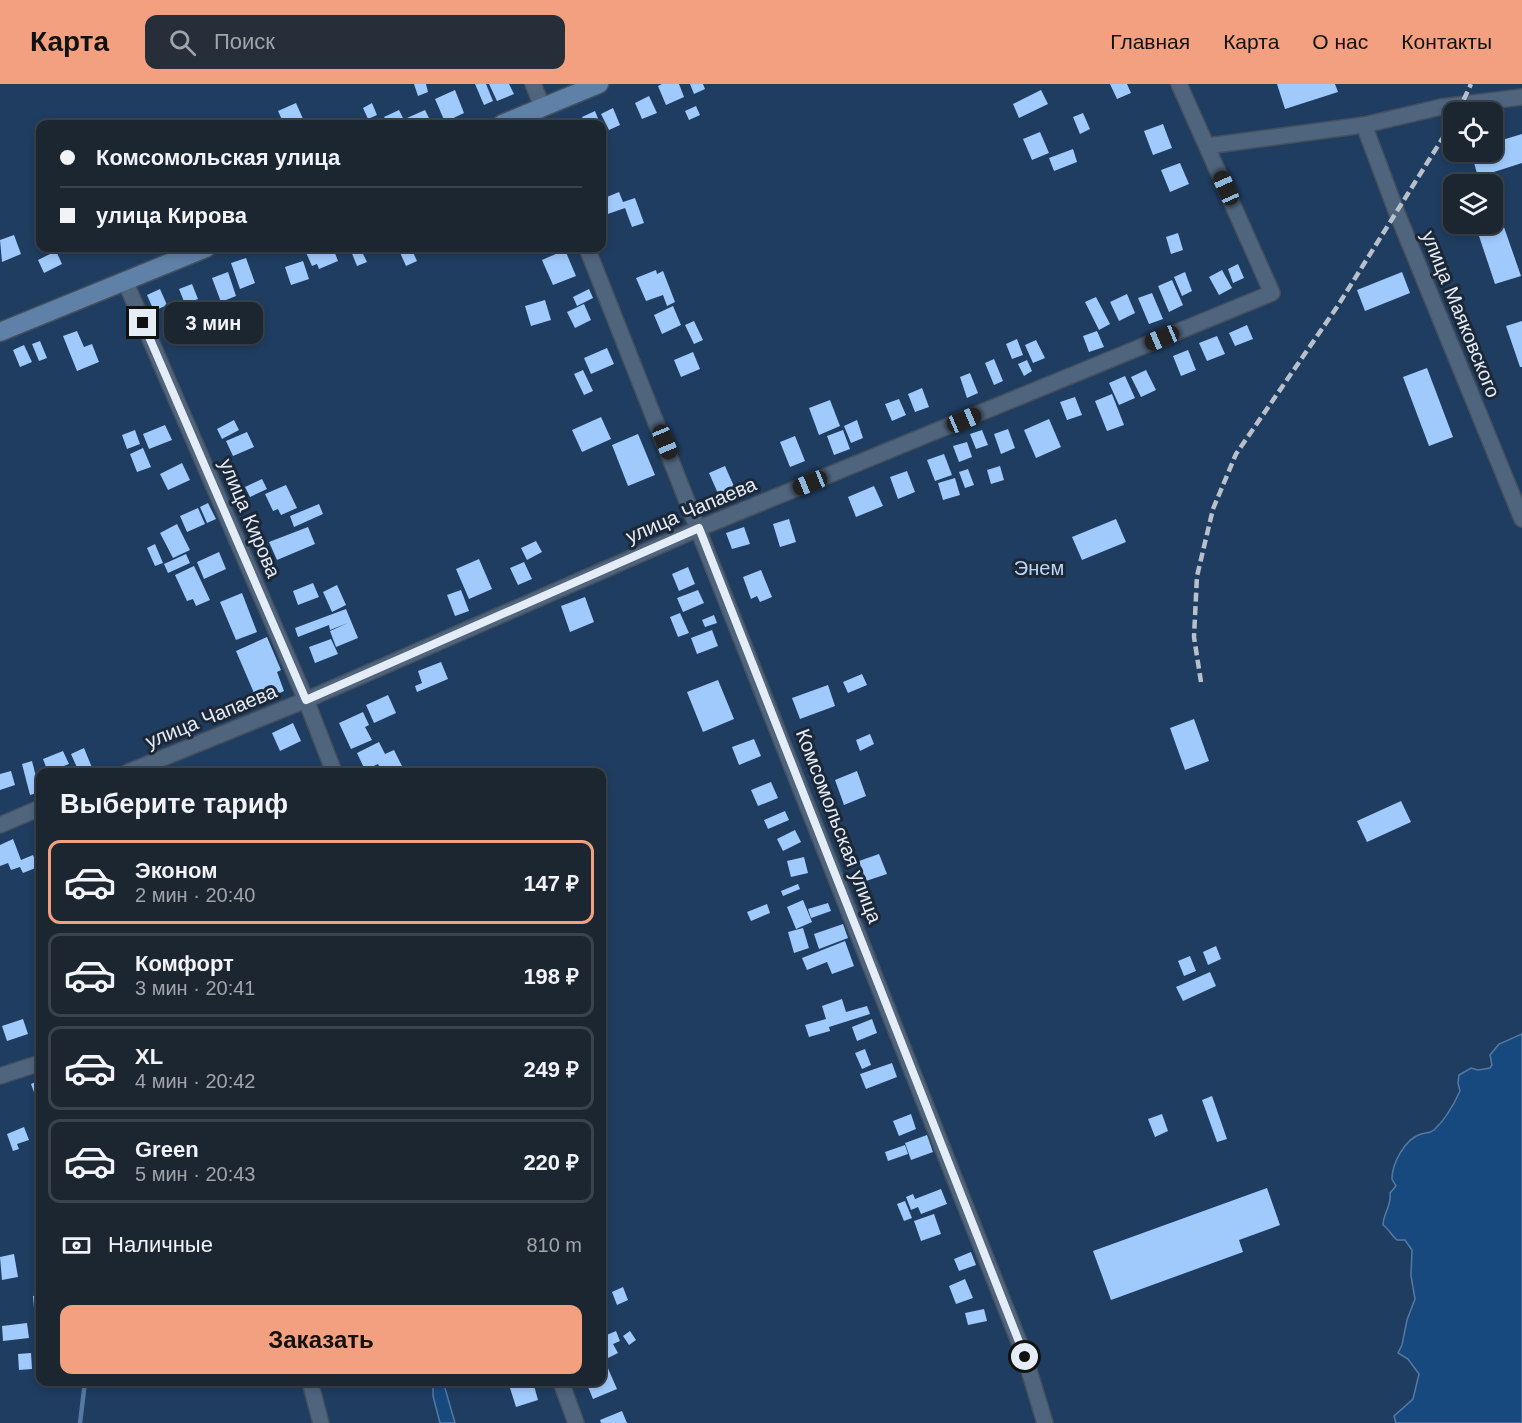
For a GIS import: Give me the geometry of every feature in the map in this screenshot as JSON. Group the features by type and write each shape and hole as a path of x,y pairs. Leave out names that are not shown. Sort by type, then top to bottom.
{"street":[{"path":"533,84 538,115"},
{"path":"518,120 538,115 599,84"},
{"path":"1179,84 1207,146 1364,124 1442,107 1522,97"},
{"name":"улица Маяковского","path":"1364,124 1397,213 1522,519"},
{"name":"улица Чапаева","path":"138,768 306,700 699,528 1272,293 1207,146"},
{"path":"0,332 196,252"},
{"name":"Комсомольская улица","path":"589,252 1025,1357 1045,1423"},
{"name":"улица Кирова","path":"125,281 306,700 332,768"},
{"path":"0,825 36,810"},
{"path":"0,1076 36,1064"},
{"path":"311,1386 321,1423"},
{"path":"562,1386 576,1423"}],"green space":[{"name":"Энем","path":"0,84 1522,84 1522,1423 0,1423"}],"shaded area":[{"path":"1522,1034 1522,1423 1396,1423 1394,1416 1413,1399 1419,1374 1408,1359 1398,1353 1415,1299 1411,1276 1412,1250 1405,1240 1397,1240 1383,1225 1390,1202 1390,1193 1396,1186 1392,1179 1394,1166 1400,1152 1410,1141 1421,1134 1432,1131 1445,1117 1460,1091 1459,1075 1471,1068 1478,1070 1490,1068 1492,1065 1490,1055 1499,1044"},
{"path":"433,1386 443,1386 455,1423 440,1423 433,1396"}],"building":[{"path":"414,84 426,84 428,92 418,96"},
{"path":"475,84 486,84 493,101 484,105"},
{"path":"489,84 509,84 514,94 497,101"},
{"path":"679,84 684,97 666,105 658,86"},
{"path":"690,84 703,84 705,89 694,94"},
{"path":"1110,84 1127,84 1131,93 1117,99"},
{"path":"1277,84 1335,84 1338,92 1285,109"},
{"path":"455,90 464,113 444,120 435,99"},
{"path":"1041,90 1048,104 1019,118 1013,104"},
{"path":"649,96 657,113 642,119 635,103"},
{"path":"296,103 304,120 282,120 278,111"},
{"path":"372,103 377,115 368,119 363,108"},
{"path":"696,106 700,115 689,120 685,111"},
{"path":"613,108 620,125 609,130 601,114"},
{"path":"399,110 404,120 386,120 384,117"},
{"path":"425,110 430,120 408,120 407,118"},
{"path":"595,111 599,120 583,120 582,117"},
{"path":"1083,113 1090,129 1080,134 1073,117"},
{"path":"1163,124 1172,148 1153,155 1144,131"},
{"path":"1040,132 1049,153 1032,160 1023,139"},
{"path":"1522,134 1522,163 1487,174 1477,174 1474,162 1503,162 1503,140"},
{"path":"1073,149 1077,162 1054,171 1049,158"},
{"path":"1180,163 1189,184 1170,192 1161,170"},
{"path":"619,192 623,202 635,198 644,223 632,227 625,208 606,215 606,197"},
{"path":"1503,224 1521,276 1495,284 1478,234 1503,234"},
{"path":"1178,233 1183,250 1171,254 1166,237"},
{"path":"14,235 21,254 2,262 0,240"},
{"path":"56,252 62,264 44,273 38,260"},
{"path":"306,252 335,252 338,261 319,269 317,264 312,266"},
{"path":"351,252 362,252 367,262 357,266"},
{"path":"400,252 413,252 417,261 406,266"},
{"path":"566,252 576,276 553,285 542,260"},
{"path":"246,258 255,283 240,289 231,263"},
{"path":"303,261 309,279 291,285 285,267"},
{"path":"1238,264 1244,278 1233,283 1228,269"},
{"path":"656,270 657,274 663,271 675,302 667,306 663,295 646,301 636,278"},
{"path":"1222,270 1232,288 1219,295 1209,277"},
{"path":"228,272 236,296 221,302 212,278"},
{"path":"1185,272 1192,291 1182,296 1174,277"},
{"path":"1402,272 1410,293 1365,311 1357,290"},
{"path":"1172,280 1183,305 1169,312 1158,286"},
{"path":"192,284 198,299 185,304 179,289"},
{"path":"160,289 167,305 154,311 147,295"},
{"path":"589,289 593,298 577,306 573,297"},
{"path":"1152,293 1163,319 1149,324 1138,298"},
{"path":"1127,294 1135,313 1119,321 1110,302"},
{"path":"1096,297 1110,324 1099,330 1085,302"},
{"path":"545,300 551,320 531,326 525,306"},
{"path":"584,304 591,320 575,328 567,312"},
{"path":"673,306 681,325 662,334 654,315"},
{"path":"694,321 703,340 694,344 685,325"},
{"path":"1522,321 1522,367 1520,367 1506,326"},
{"path":"1247,325 1253,339 1235,346 1229,333"},
{"path":"77,331 84,347 92,344 99,362 77,371 63,336"},
{"path":"1097,331 1104,347 1089,352 1083,336"},
{"path":"1217,336 1225,354 1207,361 1199,343"},
{"path":"1017,339 1023,355 1012,359 1006,344"},
{"path":"1036,340 1045,358 1033,363 1025,345"},
{"path":"40,341 47,358 39,361 32,344"},
{"path":"24,345 32,362 20,367 13,350"},
{"path":"607,348 614,364 591,374 584,358"},
{"path":"1188,350 1196,370 1181,376 1173,356"},
{"path":"693,352 700,369 681,377 674,360"},
{"path":"994,359 1003,381 994,385 985,363"},
{"path":"1027,360 1032,371 1024,376 1018,364"},
{"path":"1427,368 1453,437 1429,446 1403,377"},
{"path":"583,370 593,391 584,395 574,374"},
{"path":"1146,370 1156,390 1141,397 1131,377"},
{"path":"970,373 978,393 967,398 960,377"},
{"path":"1125,376 1135,398 1119,405 1109,383"},
{"path":"922,388 929,407 915,412 908,394"},
{"path":"1112,394 1124,425 1107,431 1095,401"},
{"path":"1075,397 1082,415 1067,420 1060,402"},
{"path":"899,399 906,415 892,421 885,404"},
{"path":"830,400 840,426 819,435 809,408"},
{"path":"601,417 611,439 582,452 572,430"},
{"path":"1049,419 1061,447 1036,458 1024,430"},
{"path":"234,420 239,430 222,439 217,429"},
{"path":"857,420 863,438 851,443 844,426"},
{"path":"165,425 172,440 149,449 143,434"},
{"path":"1008,429 1015,448 1001,454 994,434"},
{"path":"135,430 140,444 127,449 122,435"},
{"path":"843,430 850,449 834,455 827,436"},
{"path":"982,430 988,445 976,449 970,434"},
{"path":"247,432 254,447 233,456 226,441"},
{"path":"638,434 655,475 628,486 612,445"},
{"path":"795,436 805,461 790,467 780,442"},
{"path":"967,442 972,457 959,462 953,446"},
{"path":"143,448 151,467 137,472 130,454"},
{"path":"944,454 952,475 935,481 927,460"},
{"path":"182,463 190,480 168,490 160,474"},
{"path":"725,466 736,491 720,498 709,473"},
{"path":"1000,466 1004,480 991,484 987,470"},
{"path":"968,469 974,485 965,488 959,472"},
{"path":"907,471 915,492 898,499 890,477"},
{"path":"955,478 960,495 943,500 938,483"},
{"path":"262,479 267,489 250,497 245,487"},
{"path":"286,485 297,508 281,515 278,509 273,511 265,494"},
{"path":"874,486 883,506 856,517 848,497"},
{"path":"208,503 216,519 207,523 200,507"},
{"path":"319,504 323,514 294,527 290,516"},
{"path":"198,508 205,524 187,532 180,516"},
{"path":"789,519 796,542 780,547 773,524"},
{"path":"1116,519 1126,542 1082,560 1072,537"},
{"path":"177,524 190,550 173,558 160,533"},
{"path":"308,527 315,544 277,560 269,542"},
{"path":"744,527 750,544 732,549 726,533"},
{"path":"536,541 542,552 527,560 521,548"},
{"path":"155,544 163,563 155,566 147,548"},
{"path":"219,552 226,569 204,579 197,562"},
{"path":"186,554 190,563 168,573 164,564"},
{"path":"479,559 492,589 469,599 456,569"},
{"path":"524,562 532,579 518,585 510,568"},
{"path":"194,566 210,600 196,606 193,599 187,601 175,575"},
{"path":"688,567 695,584 679,591 672,574"},
{"path":"761,570 772,597 760,602 757,596 751,599 743,577"},
{"path":"313,583 319,597 298,605 293,591"},
{"path":"337,585 346,605 332,612 323,592"},
{"path":"461,590 469,611 455,616 447,595"},
{"path":"698,590 704,603 683,612 677,598"},
{"path":"242,593 257,632 236,640 220,602"},
{"path":"585,597 594,622 570,632 561,606"},
{"path":"346,609 358,638 336,647 330,631 348,623 330,630 329,625 298,637 295,628"},
{"path":"680,613 689,633 678,637 670,617"},
{"path":"714,615 717,623 705,627 702,620"},
{"path":"712,630 718,646 697,654 691,638"},
{"path":"267,637 281,670 277,672 284,691 264,700 260,690 254,693 236,651"},
{"path":"331,639 338,654 315,663 309,647"},
{"path":"441,662 448,679 417,692 415,686 422,683 418,671"},
{"path":"862,674 867,685 848,693 843,682"},
{"path":"718,680 734,719 703,732 687,692"},
{"path":"828,685 835,706 800,719 792,698"},
{"path":"388,695 396,713 374,723 366,705"},
{"path":"363,712 369,725 365,727 372,740 351,749 339,723"},
{"path":"1194,719 1209,761 1185,770 1170,728"},
{"path":"293,723 301,741 280,751 272,733"},
{"path":"870,734 874,744 860,751 856,740"},
{"path":"754,739 761,756 739,765 732,747"},
{"path":"379,742 385,754 394,750 403,768 380,768 378,764 364,768 357,753"},
{"path":"84,748 92,768 77,768 71,754"},
{"path":"63,751 69,764 58,768 46,768 43,759"},
{"path":"32,761 36,776 36,793 30,795 22,764"},
{"path":"11,771 15,785 0,790 0,774"},
{"path":"857,771 866,796 844,805 835,780"},
{"path":"771,782 778,798 758,806 751,790"},
{"path":"1401,801 1411,822 1367,842 1357,821"},
{"path":"785,811 789,820 768,829 764,820"},
{"path":"795,830 801,842 783,851 777,839"},
{"path":"13,839 21,860 33,855 36,868 23,873 20,867 11,870 8,863 0,866 0,845"},
{"path":"879,854 887,874 866,881 859,861"},
{"path":"804,857 808,873 791,877 787,861"},
{"path":"798,884 800,889 783,896 781,891"},
{"path":"803,900 812,922 796,929 787,907"},
{"path":"828,903 831,911 811,918 808,909"},
{"path":"767,904 770,913 751,921 747,912"},
{"path":"843,924 848,938 819,949 814,934"},
{"path":"803,928 809,948 794,953 788,932"},
{"path":"845,941 854,966 832,974 827,962 807,970 802,958"},
{"path":"1216,946 1221,959 1208,965 1203,952"},
{"path":"1190,956 1196,971 1184,976 1178,961"},
{"path":"1210,972 1216,986 1183,1001 1176,987"},
{"path":"842,999 846,1012 867,1006 870,1014 829,1027 830,1031 809,1037 805,1025 826,1019 822,1006"},
{"path":"23,1019 28,1034 7,1041 2,1026"},
{"path":"872,1019 877,1033 857,1041 852,1027"},
{"path":"865,1049 871,1065 862,1069 855,1053"},
{"path":"892,1063 897,1077 866,1089 860,1074"},
{"path":"36,1082 36,1098 31,1084"},
{"path":"1212,1096 1227,1139 1217,1142 1202,1100"},
{"path":"911,1114 916,1129 899,1136 893,1121"},
{"path":"1162,1114 1168,1131 1155,1137 1148,1119"},
{"path":"24,1127 29,1140 17,1144 19,1149 13,1151 7,1134"},
{"path":"927,1135 933,1152 911,1160 905,1143"},
{"path":"905,1145 908,1154 888,1161 885,1152"},
{"path":"1267,1188 1280,1225 1239,1240 1243,1252 1111,1300 1093,1251"},
{"path":"941,1189 947,1204 921,1214 918,1207 911,1210 906,1197 913,1194 915,1199"},
{"path":"905,1201 912,1218 904,1221 897,1204"},
{"path":"934,1214 941,1234 921,1241 914,1221"},
{"path":"971,1252 976,1265 959,1271 954,1259"},
{"path":"14,1254 18,1277 2,1280 0,1257"},
{"path":"965,1279 973,1298 956,1304 949,1286"},
{"path":"623,1287 628,1300 617,1305 612,1292"},
{"path":"33,1296 36,1296 35,1319"},
{"path":"984,1309 987,1321 968,1325 965,1313"},
{"path":"27,1323 29,1338 3,1341 2,1326"},
{"path":"616,1331 620,1341 613,1344 618,1353 606,1359 606,1335"},
{"path":"630,1331 636,1340 629,1345 623,1336"},
{"path":"31,1353 32,1369 19,1370 18,1354"},
{"path":"606,1366 617,1389 593,1399 588,1386 606,1386"},
{"path":"534,1386 538,1400 516,1407 510,1388"},
{"path":"622,1411 627,1423 601,1423 600,1420"}],"waterway":[{"path":"80,1423 85,1386"}],"railway":[{"path":"1463,102 1471,84"},
{"path":"1201,682 1194,637 1197,576 1213,509 1236,454 1337,307 1443,138"}],"route":[{"path":"143,323 306,700 699,528 1025,1357"}]}
